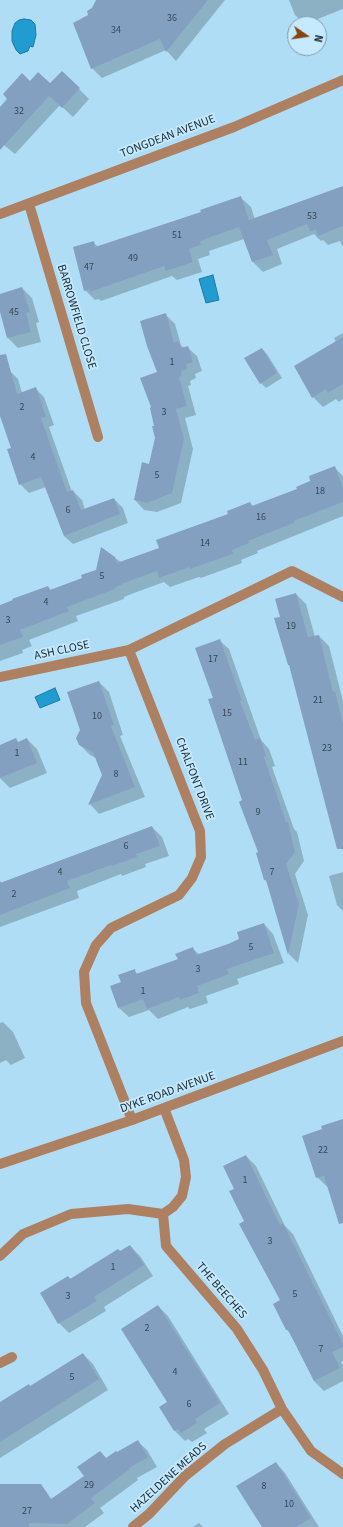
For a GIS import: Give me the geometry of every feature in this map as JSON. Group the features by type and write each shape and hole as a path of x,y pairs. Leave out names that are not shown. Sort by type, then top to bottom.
{"street":[{"name":"TONGDEAN AVENUE","path":"0,214 234,127 343,80"},
{"name":"BARROWFIELD CLOSE","path":"29,204 98,437"},
{"path":"129,650 292,571 343,597"},
{"name":"ASH CLOSE","path":"0,677 129,650"},
{"name":"CHALFONT DRIVE","path":"129,650 200,831 201,857 192,878 179,895 111,928 96,945 84,972 86,1003 132,1120"},
{"name":"DYKE ROAD AVENUE","path":"0,1164 132,1120 343,1041"},
{"path":"0,1256 23,1234 71,1214 128,1209 162,1214 173,1207 182,1196 186,1177 184,1160 164,1108"},
{"name":"THE BEECHES","path":"162,1214 166,1246 184,1269 208,1294 237,1329 263,1370 282,1409 311,1451 343,1474"},
{"path":"0,1363 12,1357"},
{"name":"HAZELDENE MEADS","path":"133,1527 149,1514 185,1476 225,1444 282,1409"}],"water":[{"path":"24,19 31,20 35,24 36,35 33,47 30,46 28,51 20,54 16,50 12,41 12,31 15,23"},
{"path":"213,275 219,300 206,303 199,279"},
{"path":"55,688 60,700 40,708 35,697"}],"building":[{"path":"96,0 208,0 166,52 160,39 91,69 73,23 88,15 87,11 92,8"},
{"path":"62,71 80,88 62,108 49,96 0,150 0,107 7,99 3,94 22,73 30,81 38,72 50,83"},
{"path":"343,186 343,226 318,236 316,230 310,231 307,224 267,240 273,255 252,262 239,227 200,241 201,245 189,249 193,262 166,271 164,266 90,292 90,289 84,291 73,247 94,241 95,247 201,212 200,210 241,196 249,220"},
{"path":"22,287 30,312 26,313 31,332 7,338 0,312 0,294"},
{"path":"166,313 174,343 178,341 181,348 188,346 193,362 186,364 187,369 181,371 182,376 179,377 187,406 176,409 184,439 172,493 147,503 134,500 142,462 149,464 155,438 152,426 154,426 151,407 140,378 157,372 147,346 140,321"},
{"path":"343,337 343,384 328,393 326,389 312,398 294,366"},
{"path":"262,348 277,373 260,384 244,358"},
{"path":"6,354 17,394 36,387 46,417 41,418 67,492 73,490 81,510 114,498 120,514 64,536 41,477 19,485 7,449 11,448 0,416 0,355"},
{"path":"335,466 343,488 343,502 248,541 249,543 232,550 233,554 159,578 157,571 124,583 115,589 67,607 69,611 20,630 23,637 0,645 0,605 48,586 50,590 82,578 81,575 96,570 101,547 115,557 117,563 159,548 156,540 228,514 227,511 250,502 252,506 297,489 296,487 310,481 309,476"},
{"path":"296,593 308,637 319,635 333,692 335,691 343,723 343,849 337,849 289,665 274,618 280,617 275,599"},
{"path":"220,639 242,701 240,701 255,740 260,738 266,756 264,757 286,822 288,822 295,852 286,864 299,904 288,955 266,880 264,880 256,853 258,852 239,802 242,800 208,699 213,698 195,648"},
{"path":"99,681 114,725 111,726 135,787 88,805 102,775 93,752 79,745 76,738 80,730 67,692"},
{"path":"16,738 18,742 27,738 37,763 0,778 0,745"},
{"path":"152,826 160,846 136,854 137,857 67,881 70,888 0,915 0,883"},
{"path":"264,923 274,953 227,969 229,974 197,986 199,993 180,1000 179,997 147,1009 143,999 118,1008 110,986 121,982 118,975 135,969 136,974 178,959 175,954 193,947 196,955 228,944 239,939 237,932"},
{"path":"343,1119 343,1223 339,1224 324,1176 316,1178 302,1136 322,1129 321,1126"},
{"path":"246,1155 280,1225 283,1223 343,1344 343,1347 332,1352 340,1368 314,1381 273,1304 280,1300 239,1224 244,1221 229,1191 234,1189 223,1166"},
{"path":"130,1245 144,1265 94,1297 97,1301 58,1324 40,1293 68,1276 70,1279 118,1249 120,1251"},
{"path":"158,1305 220,1403 195,1419 197,1423 181,1433 178,1429 174,1431 159,1407 167,1402 121,1329"},
{"path":"83,1353 99,1379 0,1442 0,1402 29,1384 30,1386"},
{"path":"138,1440 148,1457 129,1468 130,1469 91,1498 95,1503 67,1524 29,1523 29,1527 0,1527 0,1484 41,1484 51,1499 84,1476 77,1467 100,1451 106,1458"},
{"path":"276,1462 311,1518 296,1527 262,1527 236,1486"}]}
